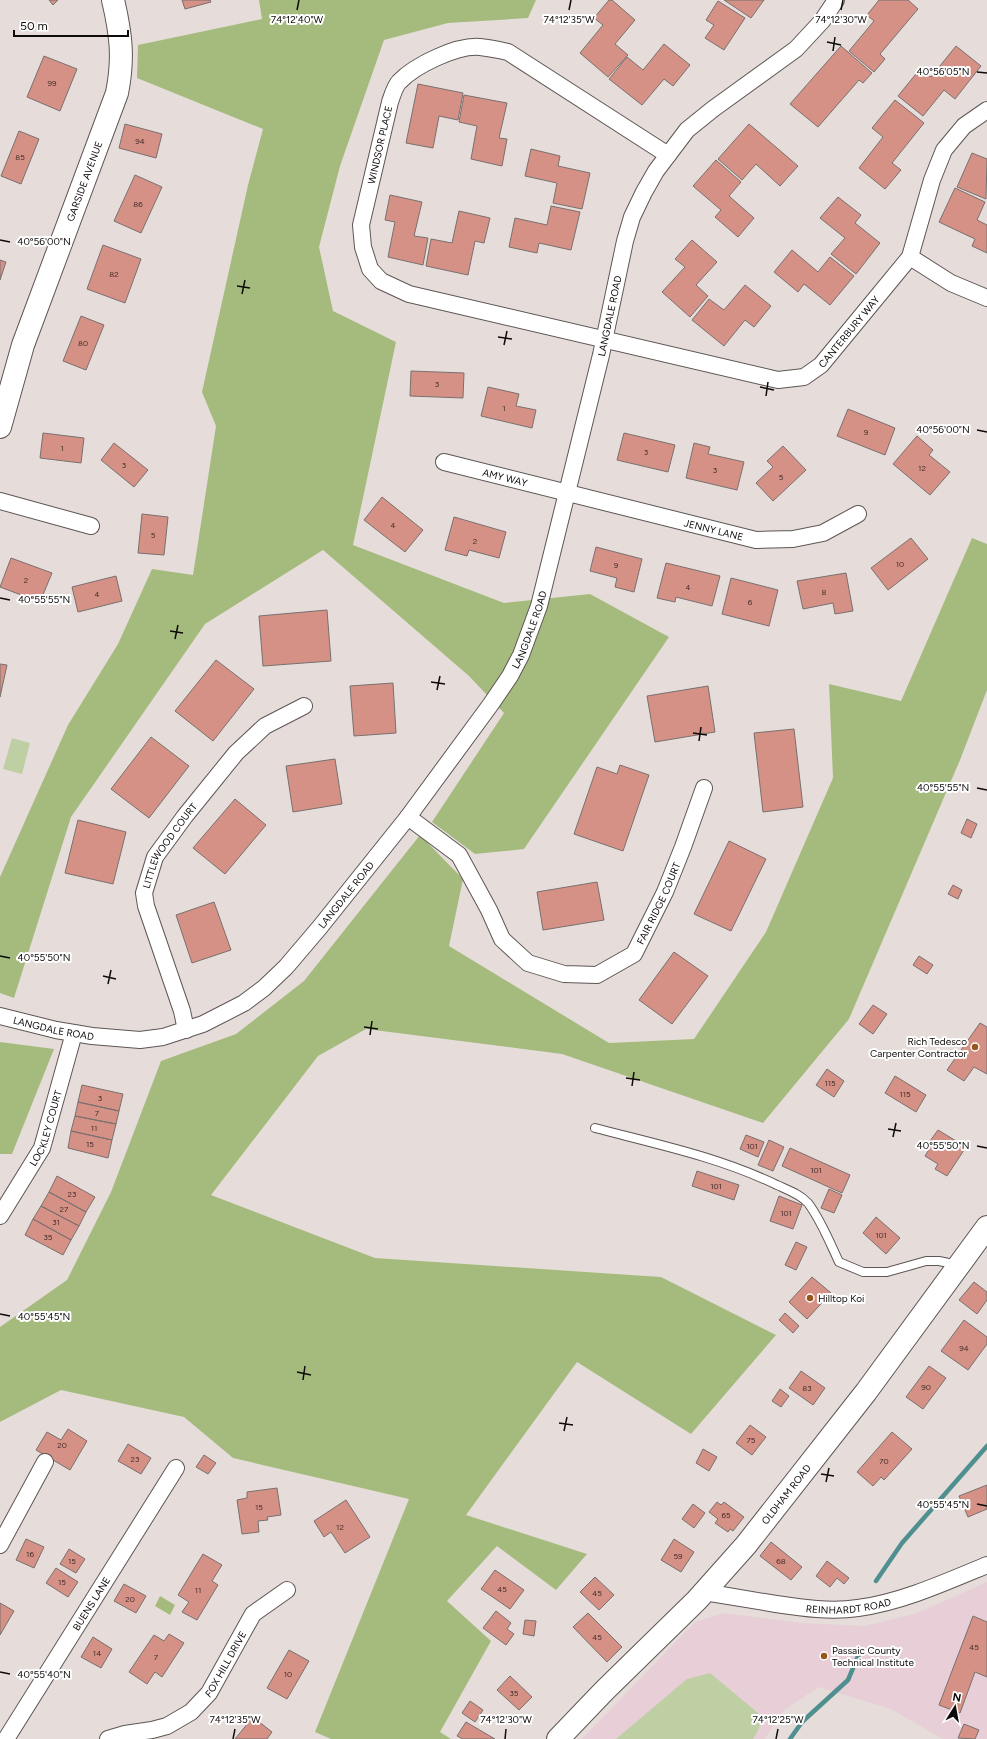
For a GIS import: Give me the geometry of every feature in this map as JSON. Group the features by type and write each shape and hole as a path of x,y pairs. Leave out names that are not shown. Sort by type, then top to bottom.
{"street":[{"name":"GARSIDE AVENUE","path":"0,427 23,345 117,92 121,70 122,52 119,23 113,0"},
{"name":"LANGDALE ROAD","path":"0,1016 74,1033 140,1040 163,1037 203,1024 244,1003 264,988 286,967 320,927 408,817 491,704 510,676 521,655 539,606 604,340 625,241 632,216 644,192 656,171 687,130 713,109 796,49 822,21 836,0"},
{"name":"WINDSOR PLACE","path":"604,340 409,294 381,281 370,270 363,247 360,225 390,102 398,82 422,65 459,49 480,46 508,52 668,155"},
{"name":"CANTERBURY WAY","path":"604,340 778,380 804,377 821,365 910,257 932,180 944,150 964,126 987,110"},
{"path":"910,257 951,283 987,298"},
{"name":"AMY WAY","path":"444,462 567,493"},
{"name":"JENNY LANE","path":"567,493 756,540 793,539 823,533 858,514"},
{"path":"0,501 91,526"},
{"name":"LITTLEWOOD COURT","path":"186,1030 182,1011 146,906 144,893 155,857 236,753 265,726 304,706"},
{"name":"FAIR RIDGE COURT","path":"408,817 459,855 489,910 502,939 528,963 564,974 597,976 634,954 662,898 683,847 704,788"},
{"name":"LOCKLEY COURT","path":"0,1216 42,1148 74,1033"},
{"name":"OLDHAM ROAD","path":"558,1739 704,1592 746,1545 866,1392 987,1227"},
{"path":"0,1545 45,1462"},
{"name":"BUENS LANE","path":"6,1739 176,1468"},
{"name":"REINHARDT ROAD","path":"704,1592 826,1610 858,1608 887,1602 937,1586 987,1565"},
{"name":"FOX HILL DRIVE","path":"108,1739 125,1734 167,1726 191,1712 209,1693 253,1614 287,1590"}],"lane":[{"path":"595,1128 714,1160 749,1172 799,1195 815,1214 840,1262 863,1272 887,1272 926,1261 939,1261 959,1265"}],"shaded area":[{"name":"Passaic County Technical Institute","path":"987,1582 987,1739 943,1739 891,1709 819,1687 784,1710 765,1739 582,1739 695,1622 724,1613 801,1623 865,1626 917,1613"}],"green space":[{"path":"259,0 536,0 528,18 448,23 384,40 340,166 319,247 333,311 396,342 353,545 504,603 590,594 669,637 524,849 475,854 432,822 504,713 469,676 323,550 205,624 71,817 14,998 0,993 0,877 68,725 118,644 152,569 193,575 216,426 202,392 248,185 263,129 137,78 138,45 262,19"},
{"path":"972,538 987,544 987,690 960,760 849,1019 763,1123 562,1054 366,1029 318,1056 211,1195 375,1258 661,1277 776,1335 691,1434 577,1362 466,1515 587,1554 556,1590 497,1546 447,1601 491,1641 440,1732 451,1739 331,1739 315,1732 409,1499 233,1458 184,1417 61,1390 0,1422 0,1327 67,1280 111,1192 161,1061 236,1034 304,981 420,835 463,879 449,946 609,1043 694,1039 766,932 833,778 829,684 901,701"},
{"path":"12,738 30,743 22,774 3,769"},
{"path":"0,1042 54,1049 12,1154 0,1154"},
{"path":"160,1596 175,1605 170,1615 155,1606"},
{"path":"710,1673 758,1713 760,1720 759,1727 753,1739 616,1739 687,1679"}],"building":[{"path":"49,0 58,0 53,5"},
{"path":"182,0 210,0 211,2 185,9"},
{"path":"609,0 612,0 635,20 615,44 628,55 608,77 580,53 603,25 594,18"},
{"path":"724,0 764,0 751,18"},
{"path":"879,0 908,0 918,9 880,54 885,59 874,72 849,51 874,21 867,15"},
{"path":"718,1 745,18 724,50 705,38 714,25 706,20"},
{"path":"664,44 690,65 673,86 664,79 642,105 609,79 627,57 643,70"},
{"path":"841,46 872,73 863,83 859,80 818,127 790,104"},
{"path":"956,46 981,66 955,99 944,90 923,116 898,96 920,69 931,77"},
{"path":"44,56 77,69 60,111 27,97"},
{"path":"418,84 463,93 458,120 439,116 433,148 406,143"},
{"path":"464,95 507,103 499,138 507,139 502,166 471,159 477,126 459,122"},
{"path":"895,100 924,123 892,163 901,170 885,189 859,168 883,137 872,128"},
{"path":"125,124 162,134 156,158 119,148"},
{"path":"749,124 798,166 780,186 756,164 742,180 718,159"},
{"path":"19,131 39,139 21,184 1,176"},
{"path":"531,149 560,156 558,166 590,173 582,209 553,203 557,183 525,176"},
{"path":"972,153 987,159 986,199 957,187"},
{"path":"716,160 741,182 729,196 754,218 738,237 715,217 721,210 693,186"},
{"path":"135,175 162,187 141,233 114,221"},
{"path":"955,188 985,202 977,220 987,225 987,253 972,246 975,239 939,222"},
{"path":"390,195 422,202 414,236 428,238 423,265 388,257 395,222 385,220"},
{"path":"838,197 861,215 855,223 880,243 856,274 831,254 845,238 820,218"},
{"path":"551,206 580,212 571,250 539,243 537,253 509,247 515,218 547,225"},
{"path":"459,211 490,218 484,243 475,241 468,275 426,266 431,239 452,243"},
{"path":"692,240 717,262 696,285 708,296 690,317 662,292 685,267 675,259"},
{"path":"103,245 141,259 125,303 87,289"},
{"path":"792,250 818,272 830,257 854,276 830,305 804,284 798,292 774,272"},
{"path":"0,260 6,262 0,280"},
{"path":"745,285 771,306 754,327 745,320 724,346 692,320 709,299 724,310"},
{"path":"81,316 104,325 86,370 63,361"},
{"path":"411,371 464,373 463,398 410,396"},
{"path":"488,387 519,394 516,406 536,410 532,428 481,416"},
{"path":"848,409 895,428 885,455 837,436"},
{"path":"43,433 84,438 81,463 40,458"},
{"path":"624,433 675,445 668,472 617,460"},
{"path":"917,436 933,450 929,455 950,472 930,495 893,464"},
{"path":"114,443 148,470 134,487 101,460"},
{"path":"694,443 710,447 708,454 744,462 737,490 686,478"},
{"path":"783,446 806,470 773,501 756,483 773,467 767,461"},
{"path":"382,497 423,530 405,552 364,520"},
{"path":"142,514 168,517 164,555 138,553"},
{"path":"454,517 506,532 499,558 469,550 467,556 445,550"},
{"path":"911,538 928,559 888,590 871,568"},
{"path":"596,547 642,559 634,592 615,587 617,578 590,571"},
{"path":"11,558 52,573 40,602 0,587"},
{"path":"666,563 720,576 712,606 676,597 675,602 657,598"},
{"path":"846,573 853,611 835,614 833,603 803,609 797,581"},
{"path":"116,576 122,601 78,612 72,587"},
{"path":"731,578 778,590 769,626 722,614"},
{"path":"327,610 331,661 263,666 259,616"},
{"path":"216,660 254,689 213,741 175,711"},
{"path":"0,664 7,665 0,697"},
{"path":"393,683 396,733 354,736 350,686"},
{"path":"708,686 715,732 655,742 647,696"},
{"path":"794,729 803,807 763,812 754,733"},
{"path":"151,737 189,766 149,818 111,789"},
{"path":"335,759 342,804 293,812 286,766"},
{"path":"620,765 649,775 623,851 574,834 597,767 617,774"},
{"path":"235,799 266,825 225,874 193,848"},
{"path":"967,819 977,824 971,838 961,833"},
{"path":"78,820 126,832 113,884 65,873"},
{"path":"729,841 766,859 731,931 694,914"},
{"path":"597,882 604,920 543,930 537,892"},
{"path":"953,885 962,890 958,899 948,894"},
{"path":"214,902 231,950 192,963 176,915"},
{"path":"674,952 708,976 672,1024 639,1000"},
{"path":"919,956 933,965 927,974 913,965"},
{"path":"873,1005 887,1014 873,1034 859,1024"},
{"name":"Rich Tedesco Carpenter Contractor","path":"980,1023 987,1027 987,1074 974,1067 964,1081 947,1070"},
{"path":"827,1069 844,1081 834,1097 816,1085"},
{"path":"895,1076 926,1095 916,1112 885,1093"},
{"path":"82,1085 123,1094 119,1111 78,1102"},
{"path":"78,1102 119,1111 116,1124 75,1116"},
{"path":"75,1116 116,1124 112,1140 71,1131"},
{"path":"938,1130 966,1147 947,1176 935,1169 938,1164 925,1156 933,1143 930,1141"},
{"path":"71,1131 112,1140 108,1158 68,1148"},
{"path":"746,1135 764,1142 758,1157 740,1149"},
{"path":"769,1140 784,1147 773,1171 758,1165"},
{"path":"790,1148 850,1175 842,1193 782,1166"},
{"path":"697,1171 739,1185 734,1200 692,1186"},
{"path":"57,1176 95,1197 86,1212 49,1192"},
{"path":"829,1189 842,1195 834,1213 821,1208"},
{"path":"49,1192 86,1212 79,1226 41,1206"},
{"path":"779,1196 802,1205 793,1229 770,1221"},
{"path":"41,1206 79,1226 71,1240 33,1219"},
{"path":"876,1217 900,1238 886,1254 863,1233"},
{"path":"33,1219 71,1240 63,1255 25,1235"},
{"path":"796,1242 807,1247 796,1270 785,1265"},
{"name":"Hilltop Koi","path":"812,1277 831,1293 807,1319 789,1302"},
{"path":"974,1282 987,1292 987,1300 977,1314 959,1300"},
{"path":"785,1313 799,1326 793,1333 779,1320"},
{"path":"964,1320 987,1337 987,1344 968,1370 941,1351"},
{"path":"929,1366 946,1378 923,1409 906,1397"},
{"path":"801,1371 825,1388 813,1405 789,1388"},
{"path":"780,1389 789,1396 781,1407 772,1401"},
{"path":"750,1425 766,1437 752,1455 736,1443"},
{"path":"68,1429 87,1441 70,1470 36,1450 47,1432 61,1440"},
{"path":"892,1432 912,1449 884,1480 881,1477 873,1486 857,1472"},
{"path":"128,1444 151,1458 141,1474 118,1461"},
{"path":"703,1449 717,1457 709,1471 696,1463"},
{"path":"204,1455 216,1463 208,1474 196,1467"},
{"path":"987,1485 987,1509 968,1517 959,1496"},
{"path":"277,1488 281,1515 267,1517 268,1520 258,1521 259,1532 242,1534 237,1500 247,1498 247,1492"},
{"path":"346,1500 370,1537 345,1553 331,1532 324,1537 314,1521"},
{"path":"717,1502 721,1505 724,1502 744,1517 733,1531 730,1529 728,1532 715,1523 718,1519 709,1512"},
{"path":"693,1504 705,1513 694,1528 682,1519"},
{"path":"26,1539 44,1547 34,1568 16,1560"},
{"path":"674,1539 694,1552 681,1572 661,1560"},
{"path":"771,1542 802,1567 791,1580 760,1556"},
{"path":"69,1549 85,1559 76,1573 60,1564"},
{"path":"203,1554 222,1565 212,1581 218,1585 197,1620 182,1612 189,1602 178,1595"},
{"path":"827,1561 849,1578 844,1584 837,1578 830,1587 816,1576"},
{"path":"56,1568 78,1582 68,1597 46,1583"},
{"path":"495,1570 524,1590 510,1609 481,1589"},
{"path":"595,1577 614,1595 599,1610 580,1592"},
{"path":"124,1584 146,1596 136,1613 114,1601"},
{"path":"0,1603 14,1611 0,1635"},
{"path":"496,1611 511,1623 507,1629 514,1634 506,1645 483,1628"},
{"path":"588,1613 622,1647 607,1662 573,1627"},
{"path":"973,1616 987,1622 987,1677 975,1672 960,1713 939,1705"},
{"path":"525,1620 536,1621 534,1636 523,1634"},
{"path":"169,1634 184,1643 162,1677 155,1672 147,1684 129,1672 154,1635 164,1641"},
{"path":"93,1637 112,1649 101,1668 81,1657"},
{"path":"289,1650 309,1661 287,1699 267,1688"},
{"path":"510,1676 532,1697 519,1710 497,1690"},
{"path":"470,1701 483,1710 475,1722 462,1713"},
{"path":"253,1717 272,1732 267,1739 235,1739"},
{"path":"466,1722 495,1739 463,1739 457,1736"},
{"path":"964,1724 979,1730 975,1739 958,1738"}],"waterway":[{"path":"876,1581 902,1543 987,1446"},
{"path":"790,1739 802,1722 848,1680 859,1654"}],"place":[{"name":"Rich Tedesco Carpenter Contractor","path":"975,1047"},
{"name":"Hilltop Koi","path":"810,1298"},
{"name":"Passaic County Technical Institute","path":"824,1656"}]}
